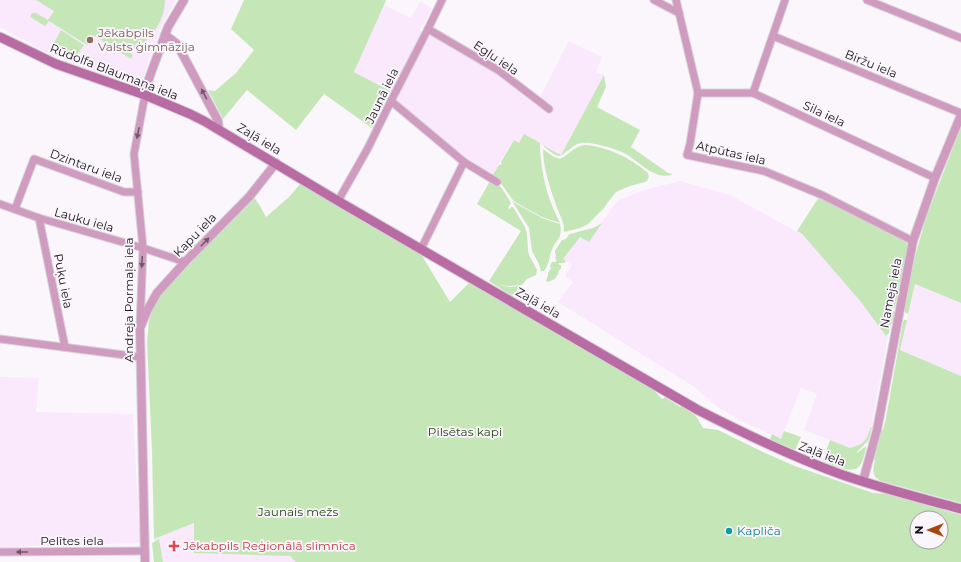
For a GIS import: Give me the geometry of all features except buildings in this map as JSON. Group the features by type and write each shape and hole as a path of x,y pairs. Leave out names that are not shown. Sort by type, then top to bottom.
{"main road":[{"name":"Rūdolfa Blaumaņa iela","path":"0,36 56,64 144,95 190,114 219,129"},
{"name":"Zaļā iela","path":"219,129 338,201 698,410 779,450 840,474 961,509"}],"street":[{"name":"Andreja Pormaļa iela","path":"145,562 140,358 143,248 134,154 146,87 165,35 172,19 184,0"},
{"name":"Jaunā iela","path":"338,201 368,148 442,0"},
{"path":"654,0 679,12"},
{"name":"Atpūtas iela","path":"676,0 698,93 687,154 764,170 822,195 913,241"},
{"path":"753,93 785,0"},
{"path":"867,0 961,38"},
{"name":"Egļu iela","path":"428,29 498,70 549,109"},
{"name":"Zaļā iela","path":"165,35 177,44 218,121 219,129"},
{"name":"Biržu iela","path":"773,36 961,114"},
{"name":"Sila iela","path":"698,93 753,93 935,178"},
{"path":"391,101 464,162 497,182"},
{"name":"Nameja iela","path":"863,481 877,430 913,241 935,178 961,114"},
{"name":"Dzintaru iela","path":"15,209 34,159 124,192 138,192"},
{"path":"421,249 464,162"},
{"name":"Kapu iela","path":"140,328 157,293 185,262 249,197 276,163"},
{"name":"Lauku iela","path":"0,204 39,218 143,248 185,262"},
{"name":"Puķu iela","path":"39,218 65,347"},
{"path":"0,339 140,358"},
{"name":"Pelītes iela","path":"0,552 145,551"}],"shaded area":[{"name":"Jēkabpils Valsts ģimnāzija","path":"0,0 176,0 162,25 150,56 141,86 100,73 44,51 0,27"},
{"path":"420,2 432,8 420,31 476,58 536,105 569,41 602,57 596,72 604,75 561,155 524,135 519,143 513,140 492,176 466,162 442,142 426,124 403,108 390,91 354,72 384,5 411,18"},
{"path":"680,181 730,195 801,234 830,264 888,337 871,427 865,441 862,444 850,448 804,430 817,394 801,388 781,439 743,422 716,406 696,388 558,302 573,282 565,276 572,265 563,259 580,237 589,241 617,201 641,191"},
{"path":"915,284 961,303 961,376 900,350"},
{"path":"0,377 39,378 36,412 133,414 140,543 0,547"},
{"name":"Jēkabpils Reģionālā slimnīca","path":"194,523 195,553 291,556 296,562 156,562 154,539"}],"green space":[{"path":"36,0 165,0 162,16 154,32 142,44 127,50 133,55 131,59 93,35 87,45 49,21 45,26 30,17 32,13 36,13 48,20 54,11"},
{"path":"244,0 386,0 354,72 390,91 372,128 324,94 296,130 247,90 223,119 208,90 215,91 236,73 254,50 231,29"},
{"path":"61,30 84,45 76,57 54,43"},
{"path":"604,75 606,87 597,107 640,130 631,147 668,173 673,174 667,176 655,173 622,152 597,144 581,143 560,156 555,155 544,147 561,155"},
{"path":"961,127 961,303 915,284 908,314 905,312 904,306 916,253 927,215"},
{"path":"524,134 540,143 545,185 550,201 560,223 542,217 515,202 500,182 492,176 499,165 502,164 501,162 514,140 519,143"},
{"path":"584,145 610,150 633,162 647,172 649,177 645,182 616,192 604,208 588,224 580,228 564,232 563,222 557,209 547,177 543,149 554,157 560,159 577,147"},
{"path":"491,179 498,184 511,203 508,208 510,209 513,207 525,227 529,255 537,270 536,275 527,279 522,285 497,285 510,287 520,286 513,295 489,281 521,231 477,204"},
{"name":"Pilsētas kapi","path":"301,183 421,254 450,302 469,283 654,390 662,399 665,397 680,407 682,405 696,416 703,428 718,430 795,466 873,493 887,494 943,510 909,510 909,550 949,550 949,512 961,515 961,562 296,562 290,556 194,553 194,523 154,539 147,341 149,321 154,305 166,289 254,197 266,217 289,197"},
{"path":"819,197 906,240 908,248 905,257 906,259 895,307 892,310 895,313 889,333 886,336 861,302 802,234 797,231"},
{"path":"512,201 542,218 560,224 560,236 553,247 544,271 541,271 532,251 529,228"},
{"path":"602,223 589,242 580,237 563,259 566,261 564,263 559,263 559,265 561,265 561,269 559,270 555,279 548,282 546,281 552,262 557,260 555,258 555,251 562,240 566,239 570,234 593,228"},
{"path":"904,320 907,320 900,350 961,376 961,503 881,481 874,475 873,469 875,460 873,459 886,418"},
{"path":"871,427 868,441 857,452 866,446 861,465 857,468 848,470 843,469 828,463 832,461 823,461 830,440 850,448 859,445 864,441"},
{"path":"784,431 801,437 795,450 770,439 772,434 781,439"},
{"path":"159,539 163,562 154,562 152,543"}],"place":[{"name":"Jēkabpils Valsts ģimnāzija","path":"90,40"},
{"name":"Kapliča","path":"729,531"},
{"name":"Jēkabpils Reģionālā slimnīca","path":"174,546"}],"park label":[{"name":"Jaunais mežs","path":"298,512"}]}
